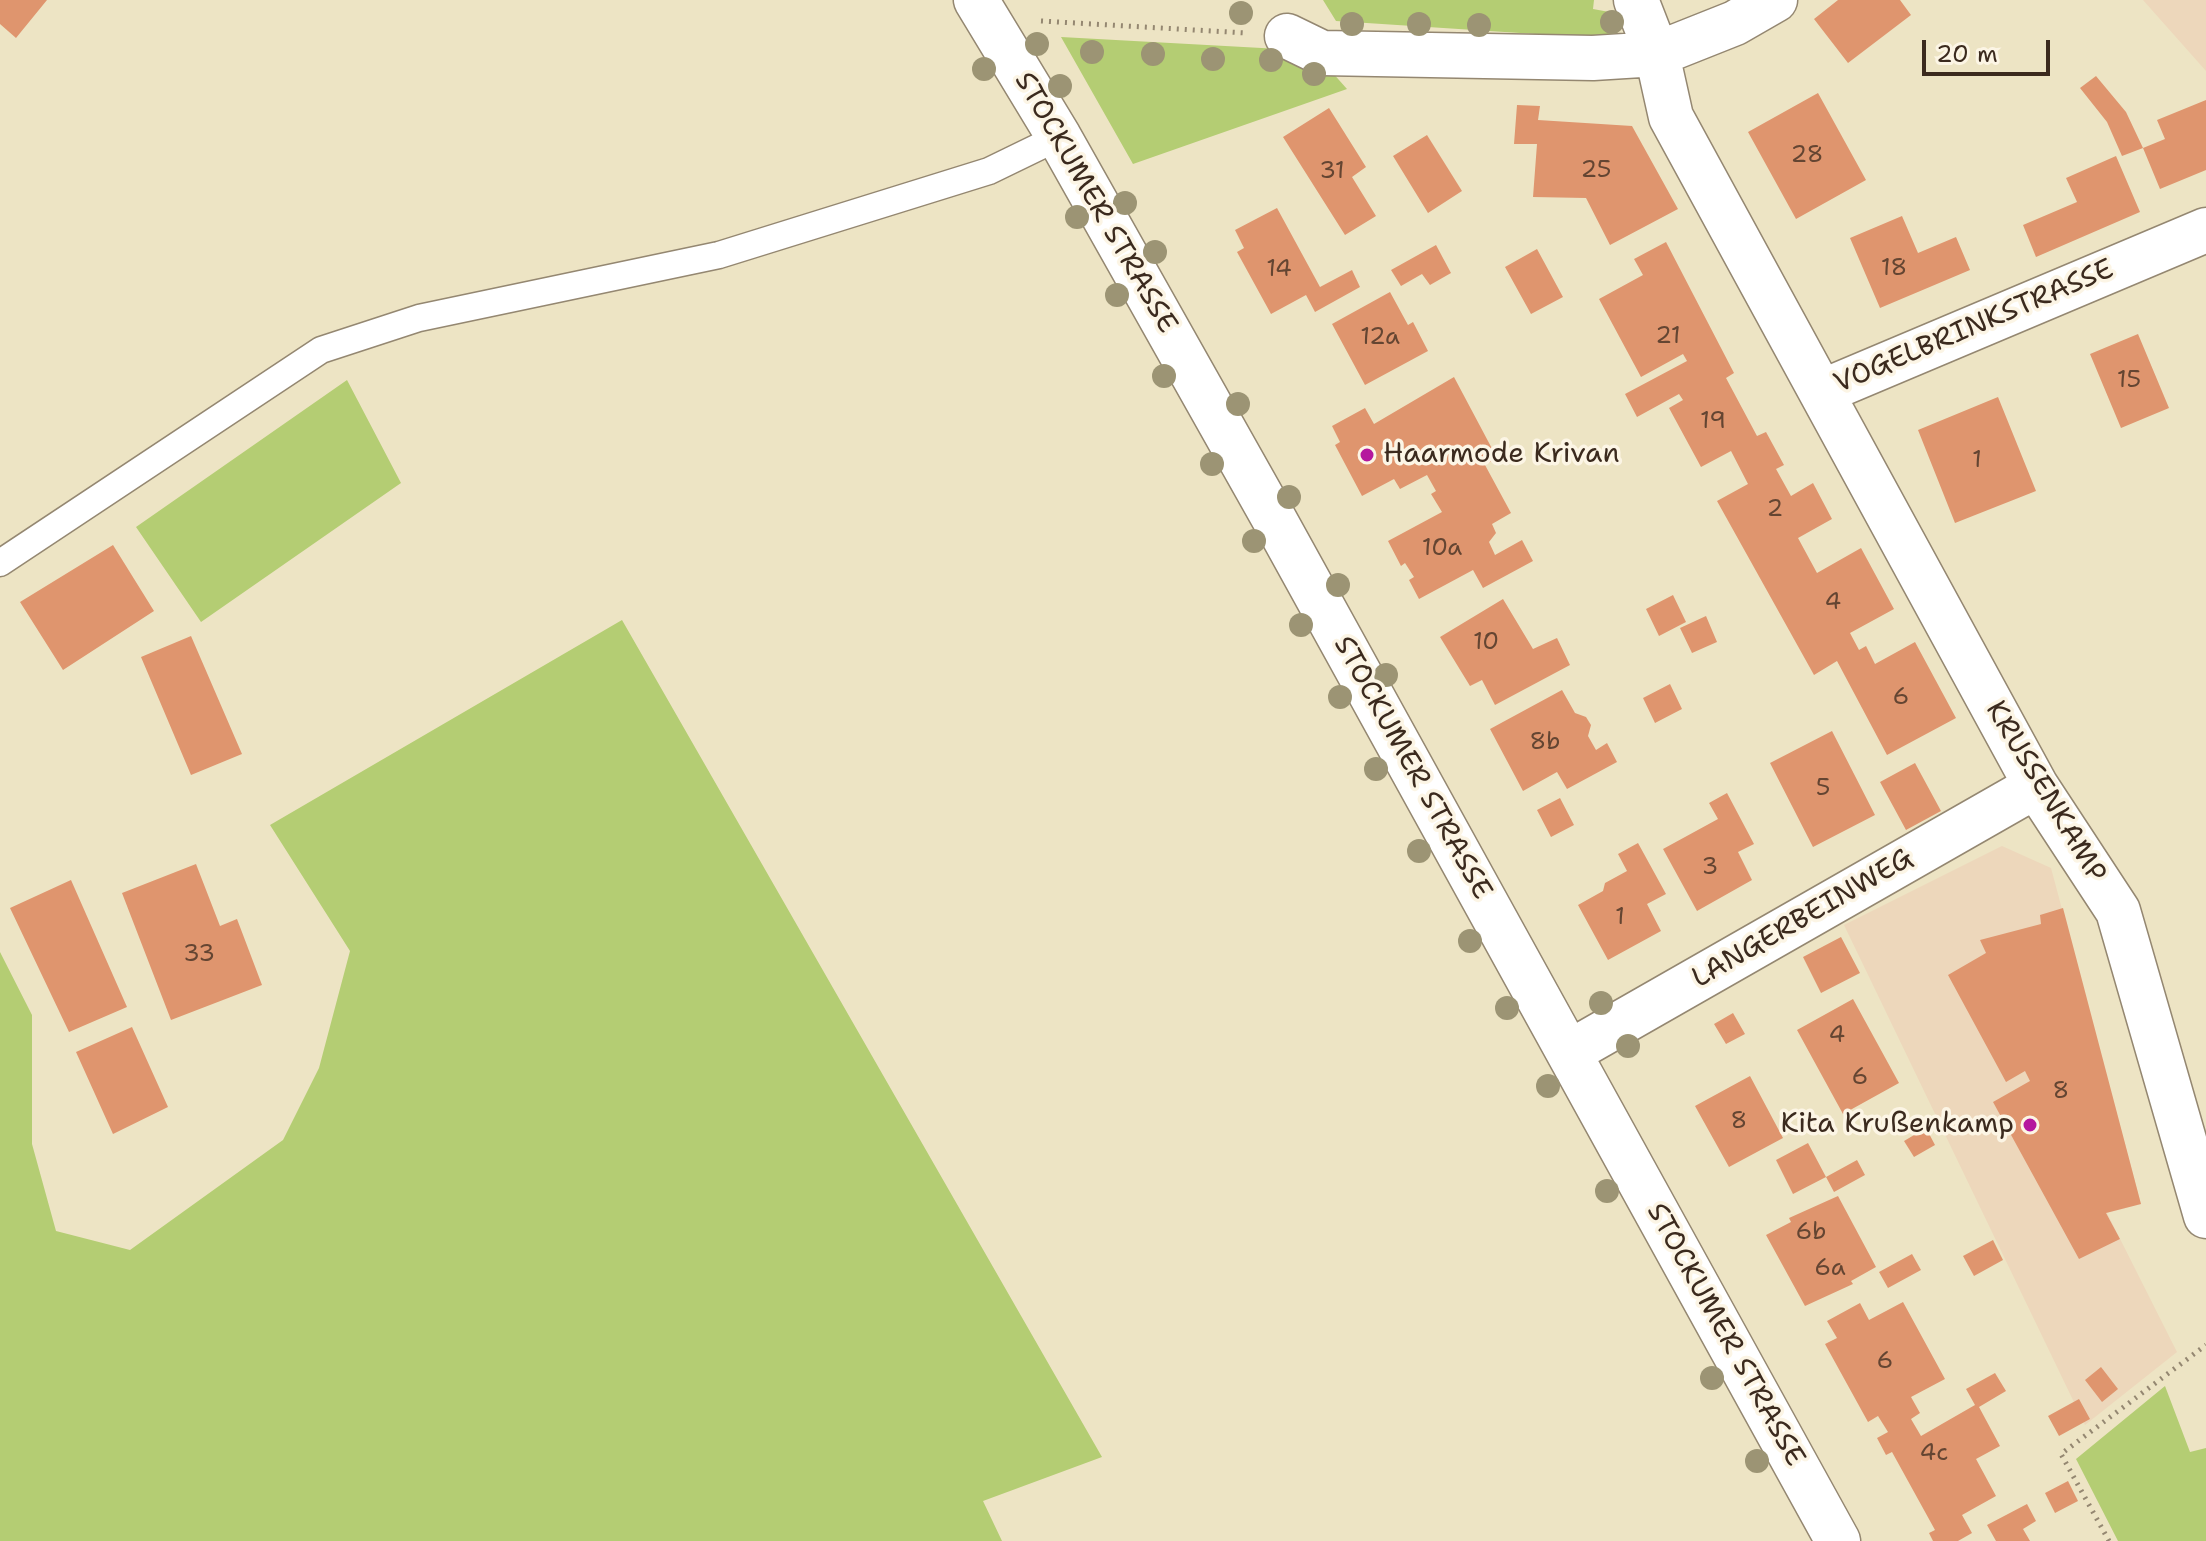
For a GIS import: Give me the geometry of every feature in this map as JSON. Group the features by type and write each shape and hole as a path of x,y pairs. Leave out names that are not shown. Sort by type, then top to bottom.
{"street":[{"name":"VOGELBRINKSTRASSE","path":"1636,0 1657,54 1671,117 1824,391 2206,230"},
{"path":"1287,36 1322,53 1593,58 1657,54 1735,23 1775,0"},
{"name":"STOCKUMER STRASSE","path":"982,9 1059,137 1570,1052 1838,1541"},
{"name":"KRUSSENKAMP","path":"1824,391 2036,786 2118,911 2206,1216"},
{"name":"LANGERBEINWEG","path":"1570,1052 2036,786"}],"lane":[{"path":"0,563 321,350 419,318 719,255 989,171 1059,137"}],"path":[{"path":"982,9 1287,36"},
{"path":"2109,1541 2061,1454 2206,1345"}],"shaded area":[{"path":"2143,0 2206,0 2206,71"},
{"name":"Kita Krußenkamp","path":"2002,846 2051,868 2141,1204 2107,1213 2177,1352 2085,1425 1844,925"}],"green space":[{"path":"1323,0 1594,0 1593,9 1631,16 1612,39 1336,21"},
{"path":"1061,37 1280,49 1331,71 1347,89 1133,164"},
{"path":"347,380 401,483 201,622 136,527"},
{"path":"622,620 1102,1457 983,1501 1002,1541 0,1541 0,952 32,1015 32,1144 56,1231 130,1250 283,1140 319,1068 350,951 270,825"},
{"path":"2165,1386 2190,1452 2206,1448 2206,1541 2118,1541 2076,1459"}],"building":[{"path":"0,0 47,0 16,38 0,24"},
{"path":"1838,0 1900,0 1911,15 1848,63 1814,19"},
{"path":"2096,76 2126,112 2143,148 2122,156 2107,122 2080,88"},
{"path":"1818,93 1866,180 1796,219 1748,132"},
{"path":"2206,100 2206,170 2160,189 2143,148 2165,139 2157,120"},
{"path":"1517,105 1540,106 1538,120 1632,126 1678,209 1610,245 1586,198 1533,197 1537,144 1514,144"},
{"path":"1329,108 1366,167 1352,177 1376,216 1345,235 1283,137"},
{"path":"1427,135 1462,191 1428,213 1393,156"},
{"path":"2116,156 2140,212 2036,257 2023,225 2077,202 2066,178"},
{"path":"1277,208 1320,287 1352,270 1360,287 1315,312 1306,295 1271,314 1237,252 1244,248 1235,230"},
{"path":"1902,216 1918,253 1956,237 1970,270 1880,308 1850,238"},
{"path":"1666,242 1734,373 1726,378 1757,436 1766,432 1784,465 1776,469 1791,496 1813,483 1832,519 1798,538 1817,573 1861,548 1894,609 1850,633 1859,650 1866,646 1875,664 1915,642 1956,718 1887,755 1837,661 1814,675 1717,501 1748,484 1731,451 1701,467 1669,408 1683,400 1679,394 1637,417 1625,394 1687,361 1683,354 1641,377 1599,299 1643,275 1634,259"},
{"path":"1436,245 1451,273 1430,285 1422,274 1401,286 1391,270"},
{"path":"1537,249 1563,297 1531,314 1505,267"},
{"path":"1390,292 1408,325 1413,322 1428,351 1365,385 1332,324"},
{"path":"2138,334 2169,408 2121,428 2090,354"},
{"path":"1454,377 1497,458 1485,465 1511,513 1492,524 1496,533 1489,542 1495,555 1522,540 1533,561 1483,588 1473,570 1419,599 1409,580 1414,577 1405,563 1401,566 1388,541 1442,512 1431,494 1436,491 1427,475 1400,489 1394,479 1362,496 1335,445 1340,442 1332,426 1365,408 1374,424"},
{"path":"1998,397 2036,491 1955,523 1918,430"},
{"path":"113,545 154,611 63,670 20,602"},
{"path":"1673,595 1686,622 1659,636 1646,609"},
{"path":"1503,599 1533,649 1557,638 1570,665 1495,705 1482,680 1470,686 1440,637"},
{"path":"1706,616 1717,642 1692,653 1680,628"},
{"path":"191,636 242,754 191,775 141,657"},
{"path":"1670,684 1682,709 1655,723 1643,698"},
{"path":"1562,690 1575,713 1586,717 1591,725 1588,736 1596,750 1607,743 1617,762 1567,789 1557,772 1523,791 1490,729"},
{"path":"1832,731 1875,815 1813,847 1770,763"},
{"path":"1915,763 1941,811 1906,830 1880,782"},
{"path":"1727,793 1754,844 1738,852 1752,880 1697,911 1663,849 1718,819 1709,803"},
{"path":"1560,798 1574,825 1551,837 1537,810"},
{"path":"1638,843 1666,894 1647,904 1661,931 1608,960 1578,905 1603,891 1605,883 1627,871 1618,854"},
{"path":"196,864 220,926 237,919 262,985 171,1020 122,893"},
{"path":"71,880 127,1007 69,1032 10,908"},
{"path":"2063,908 2141,1204 2106,1213 2120,1239 2079,1259 1993,1102 2030,1081 2025,1071 2006,1082 1948,975 1986,953 1980,940 2041,924 2040,915"},
{"path":"1841,937 1860,973 1821,993 1803,957"},
{"path":"1853,999 1899,1083 1843,1114 1797,1030"},
{"path":"1733,1013 1745,1034 1726,1044 1714,1024"},
{"path":"132,1027 168,1107 113,1134 76,1052"},
{"path":"1750,1076 1783,1138 1729,1167 1695,1106"},
{"path":"1926,1128 1935,1145 1914,1157 1904,1141"},
{"path":"1808,1143 1826,1177 1793,1194 1776,1160"},
{"path":"1857,1160 1865,1175 1834,1192 1826,1177"},
{"path":"1838,1196 1876,1267 1851,1281 1853,1284 1805,1306 1766,1235 1791,1222 1789,1218"},
{"path":"1993,1240 2003,1260 1974,1276 1963,1256"},
{"path":"1912,1254 1921,1270 1888,1288 1879,1272"},
{"path":"1903,1302 1945,1379 1911,1397 1920,1413 1911,1419 1921,1436 1975,1405 1966,1389 1995,1373 2006,1391 1979,1407 2000,1446 1976,1459 1996,1496 1962,1515 1972,1533 1958,1541 1933,1541 1929,1533 1935,1530 1892,1452 1886,1455 1877,1438 1888,1432 1878,1416 1868,1422 1825,1344 1837,1338 1827,1321 1860,1303 1869,1320"},
{"path":"2101,1367 2118,1389 2102,1402 2085,1380"},
{"path":"2079,1399 2090,1419 2059,1436 2048,1416"},
{"path":"2068,1481 2078,1501 2055,1513 2045,1493"},
{"path":"2027,1504 2036,1521 2023,1529 2030,1541 1996,1541 1987,1525"}],"place":[{"name":"Haarmode Krivan","path":"1367,455"},
{"name":"Kita Krußenkamp","path":"2030,1125"}]}
